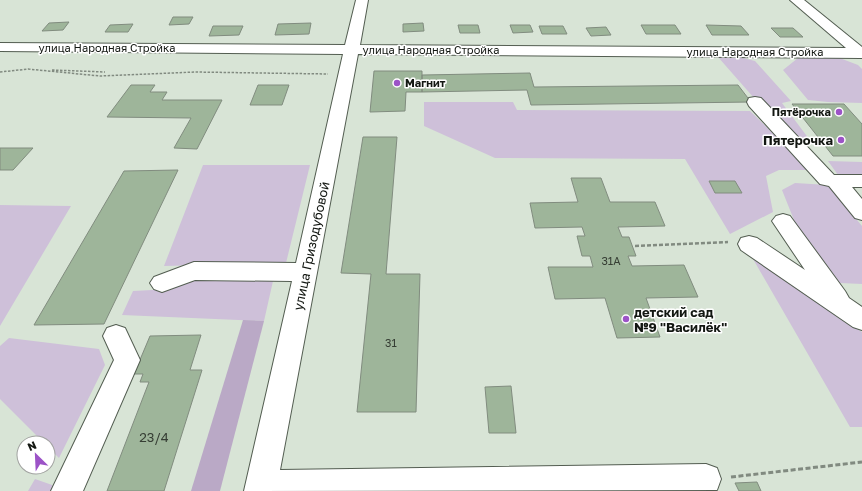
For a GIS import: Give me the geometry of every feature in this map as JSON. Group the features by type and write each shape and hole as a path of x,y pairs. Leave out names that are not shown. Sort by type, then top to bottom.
{"street":[{"name":"улица Гризодубовой","path":"260,488 362,0"},
{"path":"796,0 862,53"},
{"name":"улица Народная Стройка","path":"0,47 862,53"},
{"path":"755,102 827,180"},
{"path":"862,181 836,181 862,213"},
{"path":"783,220 854,315"},
{"path":"749,244 854,315"},
{"path":"162,282 194,271 305,272"},
{"path":"67,491 127,360 116,336"},
{"path":"260,488 706,479"}],"path":[{"path":"28,69 100,76 195,72 346,74"},
{"path":"0,72 28,69 105,72"},
{"path":"635,246 715,244 743,240 749,244"},
{"path":"706,479 862,462"}],"shaded area":[{"path":"718,57 739,57 755,61 791,101 782,103 812,143 798,141 761,106"},
{"path":"837,57 858,65 862,69 862,103 808,100 783,70 798,58"},
{"path":"424,102 513,102 517,110 750,111 811,170 779,170 766,176 773,212 730,234 685,159 495,158 424,126"},
{"path":"828,161 862,162 862,175 838,175"},
{"path":"203,165 310,165 286,263 164,266"},
{"path":"795,183 828,185 862,226 862,284 840,283 796,225 782,190"},
{"path":"0,205 71,206 0,326"},
{"path":"753,259 862,332 862,427 850,427"},
{"path":"188,280 273,281 264,321 122,315 133,291 171,289"},
{"path":"243,320 264,321 220,491 191,491"},
{"path":"9,338 99,349 105,365 59,458 56,455 56,435 36,435 0,399 0,346"},
{"path":"35,479 55,486 55,491 28,491"}],"building":[{"path":"173,17 193,17 189,24 169,25"},
{"path":"69,22 63,30 42,31 49,23"},
{"path":"311,23 309,34 275,35 278,24"},
{"path":"423,23 424,31 403,32 403,24"},
{"path":"133,24 128,32 105,32 110,25"},
{"path":"458,25 478,25 480,33 460,33"},
{"path":"510,25 530,25 533,32 513,33"},
{"path":"641,25 675,25 681,34 646,34"},
{"path":"706,25 741,26 749,35 712,35"},
{"path":"213,26 243,26 239,35 209,36"},
{"path":"539,26 563,26 567,34 542,34"},
{"path":"606,27 611,35 591,36 586,28"},
{"path":"771,28 793,28 803,37 780,37"},
{"name":"Магнит","path":"374,71 422,71 422,92 406,92 405,111 370,112"},
{"path":"530,73 534,87 738,85 751,102 531,105 527,90 422,92 422,75"},
{"path":"131,85 155,85 150,92 167,92 162,100 222,100 197,149 174,148 191,118 107,117"},
{"path":"258,85 289,85 282,105 250,105"},
{"name":"Пятерочка","path":"792,104 844,104 862,124 862,156 833,156"},
{"path":"363,137 397,137 386,274 420,274 416,412 357,412 371,274 341,273"},
{"path":"0,148 33,148 13,170 0,170"},
{"path":"178,170 104,324 34,325 124,171"},
{"path":"571,178 601,178 610,202 655,202 665,226 618,227 622,237 629,237 636,256 628,256 632,266 684,265 698,297 646,298 660,337 617,338 605,298 555,299 548,267 593,267 590,256 582,256 577,236 585,236 582,227 535,228 530,203 578,202"},
{"path":"709,181 735,181 742,193 715,193"},
{"path":"201,335 190,370 202,370 164,491 107,491 149,382 140,382 143,374 134,374 150,336"},
{"path":"511,386 516,433 489,433 485,387"},
{"path":"757,482 761,491 739,491 735,483"}],"place":[{"name":"Магнит","path":"397,83"},
{"name":"Пятёрочка","path":"839,112"},
{"name":"Пятерочка","path":"841,140"},
{"name":"детский сад №9 \"Василёк\"","path":"626,319"}]}
